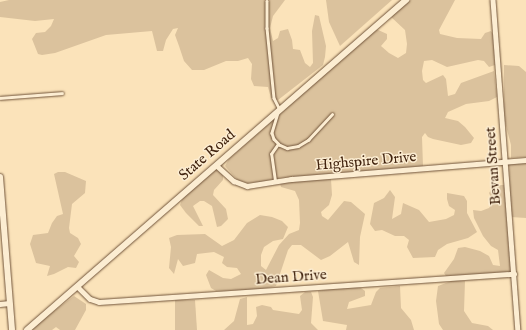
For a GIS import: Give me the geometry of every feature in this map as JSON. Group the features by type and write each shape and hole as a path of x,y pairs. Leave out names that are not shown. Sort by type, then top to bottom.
{"street":[{"name":"State Road","path":"27,330 406,0"},
{"name":"Bevan Street","path":"492,0 518,330"},
{"name":"Highspire Drive","path":"216,164 234,181 244,185 275,181 526,160"},
{"path":"0,177 3,255 12,330"},
{"name":"Dean Drive","path":"77,286 90,299 99,302 514,274"},
{"path":"0,304 9,303"}],"lane":[{"path":"267,1 267,28 274,98 280,109 272,133 274,139 278,144 287,148 298,146 308,140 332,114"},
{"path":"0,98 62,93"},
{"path":"275,181 271,154 278,144"}],"shaded area":[{"path":"9,0 285,0 273,16 270,28 273,41 278,38 280,31 288,29 292,40 293,49 300,50 305,63 310,67 313,63 312,31 315,15 319,16 326,46 325,57 323,65 278,100 271,98 268,87 254,86 251,79 252,64 248,58 238,61 226,61 204,70 192,70 184,61 175,35 178,28 173,29 166,40 163,51 157,51 152,31 106,35 55,53 42,55 38,54 32,39 36,33 45,32 51,26 54,19 35,21 0,17 0,2"},
{"path":"326,0 392,0 340,46 329,22"},
{"path":"411,0 455,0 439,30 440,34 457,38 481,39 485,33 491,31 493,34 495,65 489,67 484,61 478,60 447,67 432,60 424,61 422,71 423,80 426,83 443,75 446,79 448,96 455,94 461,83 494,71 497,97 489,101 466,104 448,112 445,118 458,121 465,127 474,138 471,143 461,145 433,139 428,137 425,133 422,137 423,166 279,178 261,182 247,183 238,180 225,166 229,159 376,29 387,34 387,39 381,46 389,53 398,58 406,53 407,44 405,30 390,16"},
{"path":"504,65 519,66 526,72 526,157 511,158 511,145 504,118"},
{"path":"526,162 526,218 511,217 509,165 511,163"},
{"path":"216,169 223,175 223,180 214,190 213,195 226,209 228,219 221,226 217,227 212,206 204,201 200,201 193,206 203,226 199,226 180,205 183,197"},
{"path":"58,172 65,172 86,181 85,193 72,204 69,228 70,233 78,238 81,244 74,256 79,262 76,268 68,267 47,276 50,266 36,263 30,244 33,235 48,233 57,216 63,214 54,174"},
{"path":"331,179 332,195 329,205 321,212 322,216 328,220 344,201 351,202 365,214 360,237 359,265 354,262 348,242 330,256 321,260 301,245 292,245 288,250 276,286 259,290 216,291 211,288 206,275 209,270 223,278 231,279 241,274 237,268 227,267 222,263 224,257 214,252 197,254 195,263 183,266 178,259 174,274 169,268 171,247 169,238 177,235 205,234 222,246 234,240 247,223 260,215 272,217 282,221 288,227 283,239 273,241 264,247 261,255 261,266 266,270 279,245 289,234 299,230 299,200 295,191 281,187 280,183 290,180"},
{"path":"499,185 505,185 512,271 446,276 444,273 454,259 458,248 465,247 480,251 489,256 493,265 500,266 498,250 491,246 483,236 474,218 473,210 481,211 489,208 493,202 489,193 491,190 495,191"},
{"path":"390,190 395,197 392,219 401,214 403,203 419,210 429,222 446,219 454,215 455,210 449,206 447,193 464,196 467,201 467,213 477,232 468,238 447,244 438,250 435,257 413,258 407,247 409,240 404,236 395,236 382,230 375,231 370,224 374,203 384,198"},
{"path":"454,280 465,281 464,311 472,323 488,326 493,330 443,330 439,324 436,301 438,286"},
{"path":"349,286 361,288 365,291 365,296 349,302 347,309 371,305 376,292 380,288 400,286 401,308 411,320 414,330 346,330 347,325 323,321 318,291"},
{"path":"305,292 311,292 313,297 311,323 318,330 224,330 234,321 240,299 247,297 247,325 253,324 257,316 256,307 262,305 271,307 273,310 299,314 302,310 300,296"},
{"path":"74,296 86,304 86,310 75,330 60,330 56,327 52,330 29,330"},
{"path":"175,300 195,300 197,330 175,330"}]}
